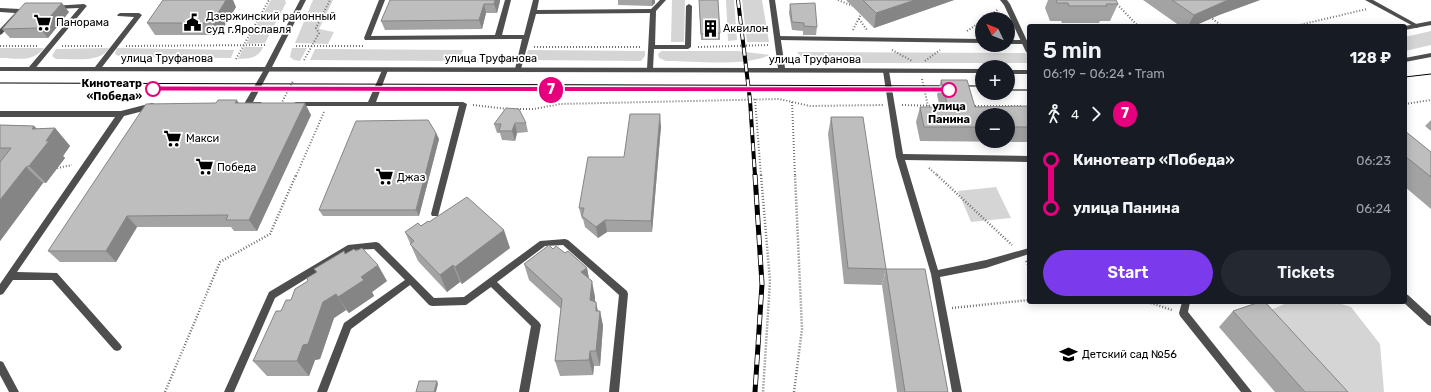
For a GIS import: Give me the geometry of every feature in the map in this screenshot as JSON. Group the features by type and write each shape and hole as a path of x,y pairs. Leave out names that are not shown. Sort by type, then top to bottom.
{"street":[{"path":"268,104 245,104 267,70 303,0"},
{"path":"382,0 366,38 526,37"},
{"path":"498,37 508,0"},
{"path":"518,69 536,0"},
{"path":"650,69 653,11 662,0"},
{"path":"772,0 782,70"},
{"path":"1368,0 1417,26"},
{"path":"1005,2 1027,42 1015,42"},
{"path":"31,69 84,6 55,7"},
{"path":"651,47 688,47 689,6"},
{"path":"0,10 20,11 0,33"},
{"path":"533,12 653,11"},
{"path":"97,69 139,15 120,15"},
{"path":"1407,28 1431,23"},
{"path":"778,41 848,39 975,41"},
{"path":"1407,60 1431,55"},
{"name":"улица Труфанова","path":"0,69 650,69 975,71"},
{"path":"371,104 385,70"},
{"path":"886,71 900,157 935,274 957,392"},
{"path":"1015,72 1027,72"},
{"path":"0,114 121,114 158,104"},
{"path":"281,104 463,104 435,214"},
{"path":"0,291 121,114"},
{"path":"900,157 1027,159"},
{"path":"229,392 272,295 351,247 376,245 432,302 466,301 543,244 565,242 624,294 614,392"},
{"path":"935,274 986,264 1025,252"},
{"path":"10,276 54,276 118,347"},
{"path":"322,392 347,326 411,280"},
{"path":"491,282 536,325 524,392"},
{"path":"1407,300 1431,322"},
{"path":"1185,304 1183,313 1248,392"},
{"path":"0,365 14,392"}],"path":[{"path":"236,59 269,0"},
{"path":"304,60 319,33 316,28 330,0"},
{"path":"838,0 857,8"},
{"path":"1113,0 1136,24"},
{"path":"993,12 1005,2"},
{"path":"1303,24 1379,6"},
{"path":"848,39 863,10"},
{"path":"1206,13 1220,24"},
{"path":"688,47 745,47 778,41"},
{"path":"0,46 267,45"},
{"path":"922,78 928,106"},
{"path":"281,104 293,81"},
{"path":"463,104 502,109 534,109 560,104 779,99 810,106 943,106"},
{"path":"755,100 770,281 763,392"},
{"path":"1407,104 1431,100"},
{"path":"792,102 802,328 794,392"},
{"path":"165,392 220,262 270,234 328,105"},
{"path":"967,106 1027,106"},
{"path":"917,157 1025,252"},
{"path":"942,309 1027,300"},
{"path":"1154,304 1183,313"}],"shaded area":[{"path":"271,0 285,0 286,3 265,43 246,44"},
{"path":"313,0 333,0 319,29 334,32 328,44 295,43"},
{"path":"672,0 685,0 684,42 671,42"},
{"path":"726,0 734,0 737,40 728,41"},
{"path":"742,0 762,0 769,42 747,42"},
{"path":"1431,31 1431,45 1407,51 1407,37"},
{"path":"244,47 263,47 256,56 238,59"},
{"path":"0,48 44,48 35,56 19,59 0,58"},
{"path":"109,48 105,53 93,58 56,59 52,56 56,49"},
{"path":"117,48 234,50 231,58 122,57 116,55 115,53"},
{"path":"292,48 307,48 300,61 294,60 290,57"},
{"path":"315,49 463,50 460,58 441,61 310,60"},
{"path":"528,50 645,51 645,56 641,61 531,60 526,57"},
{"path":"661,51 738,51 770,55 759,59 733,62 666,61 659,58 658,54"},
{"path":"797,52 1027,53 1027,63 1015,63 1015,60 975,60 975,63 819,63 806,60"},
{"path":"996,187 1011,218 971,222 958,191"},
{"path":"1284,304 1341,304 1351,307 1380,344 1384,392 1340,392 1264,313"}],"building":[{"path":"163,0 226,0 212,23 147,23"},
{"path":"390,0 495,0 494,4 484,4 479,20 381,21"},
{"name":"Аквилон","path":"699,0 718,0 720,33 701,34"},
{"path":"863,0 915,0 876,13"},
{"path":"1056,0 1116,0 1118,4 1106,4 1107,6 1069,6 1068,3 1057,3"},
{"path":"1172,0 1228,0 1194,15"},
{"path":"25,3 62,3 40,28 2,29"},
{"path":"815,3 817,27 804,26 804,23 792,22 790,4"},
{"path":"941,80 967,80 975,107 1027,106 1027,127 1015,127 1015,108 975,108 975,127 924,127 920,107 948,107"},
{"name":"Победа","path":"218,100 237,100 235,103 305,103 249,220 226,220 228,215 127,216 106,251 48,251 146,104 216,103"},
{"path":"506,108 519,109 526,123 515,123 512,131 499,131 501,124 494,124"},
{"path":"630,114 660,114 651,221 605,220 596,227 582,216 584,208 579,208 588,157 624,157"},
{"path":"831,117 863,117 886,269 848,268"},
{"name":"Джаз","path":"428,120 436,133 416,210 319,210 356,121"},
{"path":"0,125 34,126 32,129 55,128 46,141 49,141 0,200 0,162 11,148 0,148"},
{"path":"1407,133 1431,152 1431,177 1407,158"},
{"path":"467,197 504,230 455,267 453,265 440,275 410,244 414,241 405,232 418,223 421,226 428,221 429,222"},
{"path":"549,245 553,249 556,246 565,253 568,251 587,268 581,272 592,281 590,300 596,302 596,311 600,311 596,351 590,351 589,360 555,361 562,299 524,264"},
{"path":"362,248 378,265 361,277 364,280 338,297 336,294 323,302 308,344 303,345 297,361 253,361 276,311 281,311 286,300 291,300 295,289 308,281 307,278 317,272 314,269 344,251 345,254 354,249 356,251"},
{"path":"886,269 925,269 948,392 905,392"},
{"path":"1254,304 1267,304 1348,392 1305,392 1233,311"},
{"path":"419,381 437,381 434,392 416,392"}],"tram line":[{"path":"1407,77 1431,74"},
{"path":"0,83 975,86"},
{"name":"7","path":"153,89 949,90"},
{"path":"1015,90 1027,90"}],"railway":[{"path":"738,0 750,100 755,176"},
{"path":"755,175 762,284 755,392"}],"place":[{"name":"Панорама","path":"43,22"},
{"name":"Дзержинский районный суд г.Ярославля","path":"193,22"},
{"name":"Аквилон","path":"710,28"},
{"name":"Кинотеатр «Победа»","path":"153,89"},
{"name":"улица Панина","path":"949,90"},
{"name":"Макси","path":"173,138"},
{"name":"Победа","path":"204,167"},
{"name":"Джаз","path":"384,177"},
{"name":"Детский сад №56","path":"1069,354"}]}
